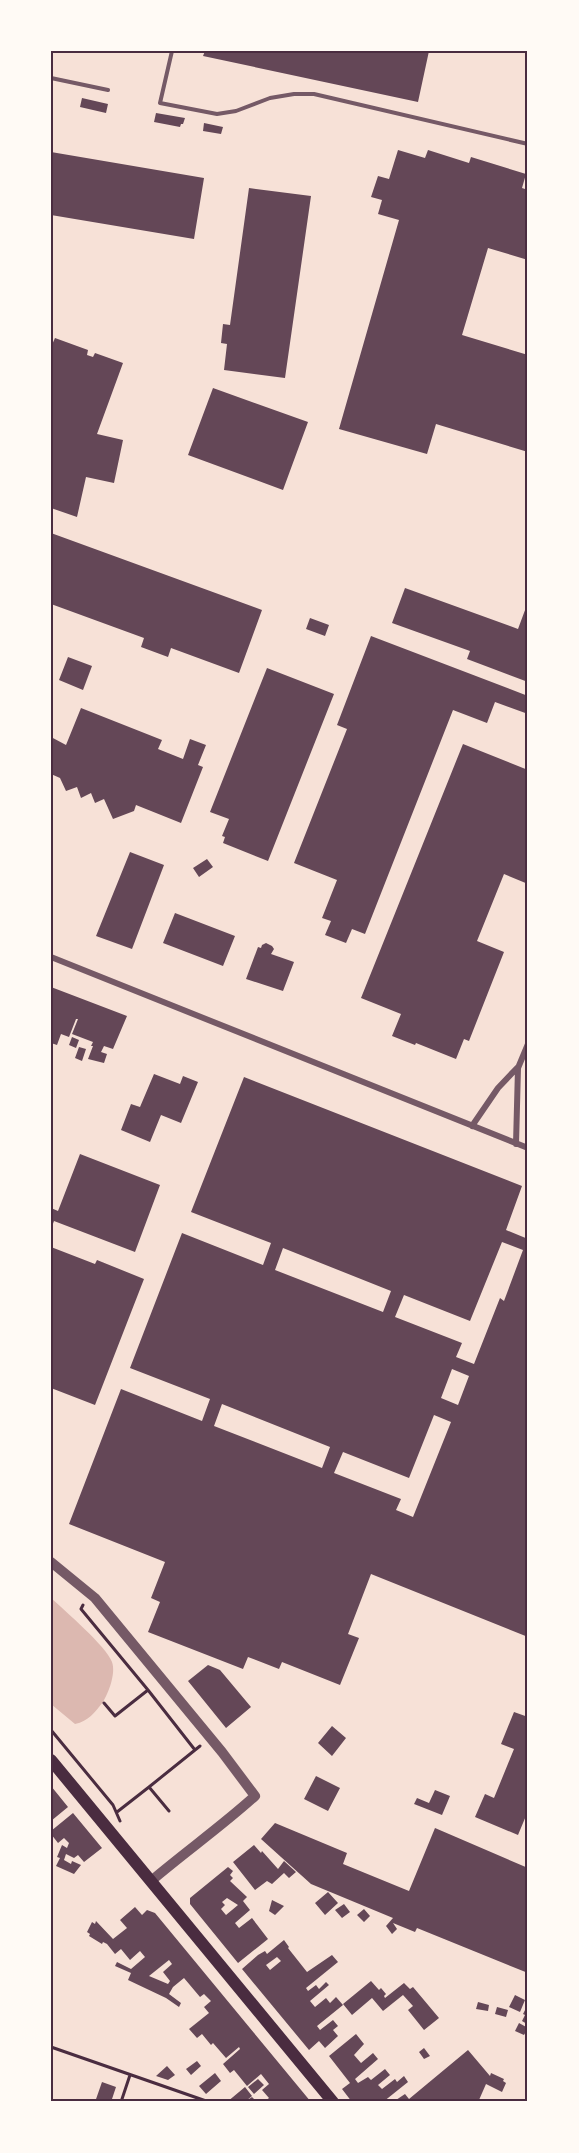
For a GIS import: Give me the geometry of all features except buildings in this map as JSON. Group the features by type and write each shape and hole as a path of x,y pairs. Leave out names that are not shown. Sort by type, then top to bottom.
{"main road":[{"path":"51,1760 333,2102"}],"street":[{"path":"51,957 528,1148"},
{"path":"516,1144 518,1068 528,1044"},
{"path":"472,1126 498,1088 518,1068"},
{"path":"51,1562 95,1598 211,1738 255,1796 151,1881"}],"lane":[{"path":"172,51 160,103 217,114 236,111 270,98 294,94 314,94 528,144"},
{"path":"51,78 108,90"}],"path":[{"path":"86,1591 81,1609 195,1750"},
{"path":"104,1703 115,1716 148,1690"},
{"path":"51,1730 117,1812"},
{"path":"103,1823 211,1738"},
{"path":"149,1787 169,1811"},
{"path":"51,2047 209,2102"},
{"path":"121,2102 130,2075"}],"shaded area":[{"path":"51,1598 102,1647 113,1666 108,1693 103,1702 88,1719 80,1723 75,1724 51,1704"}]}
